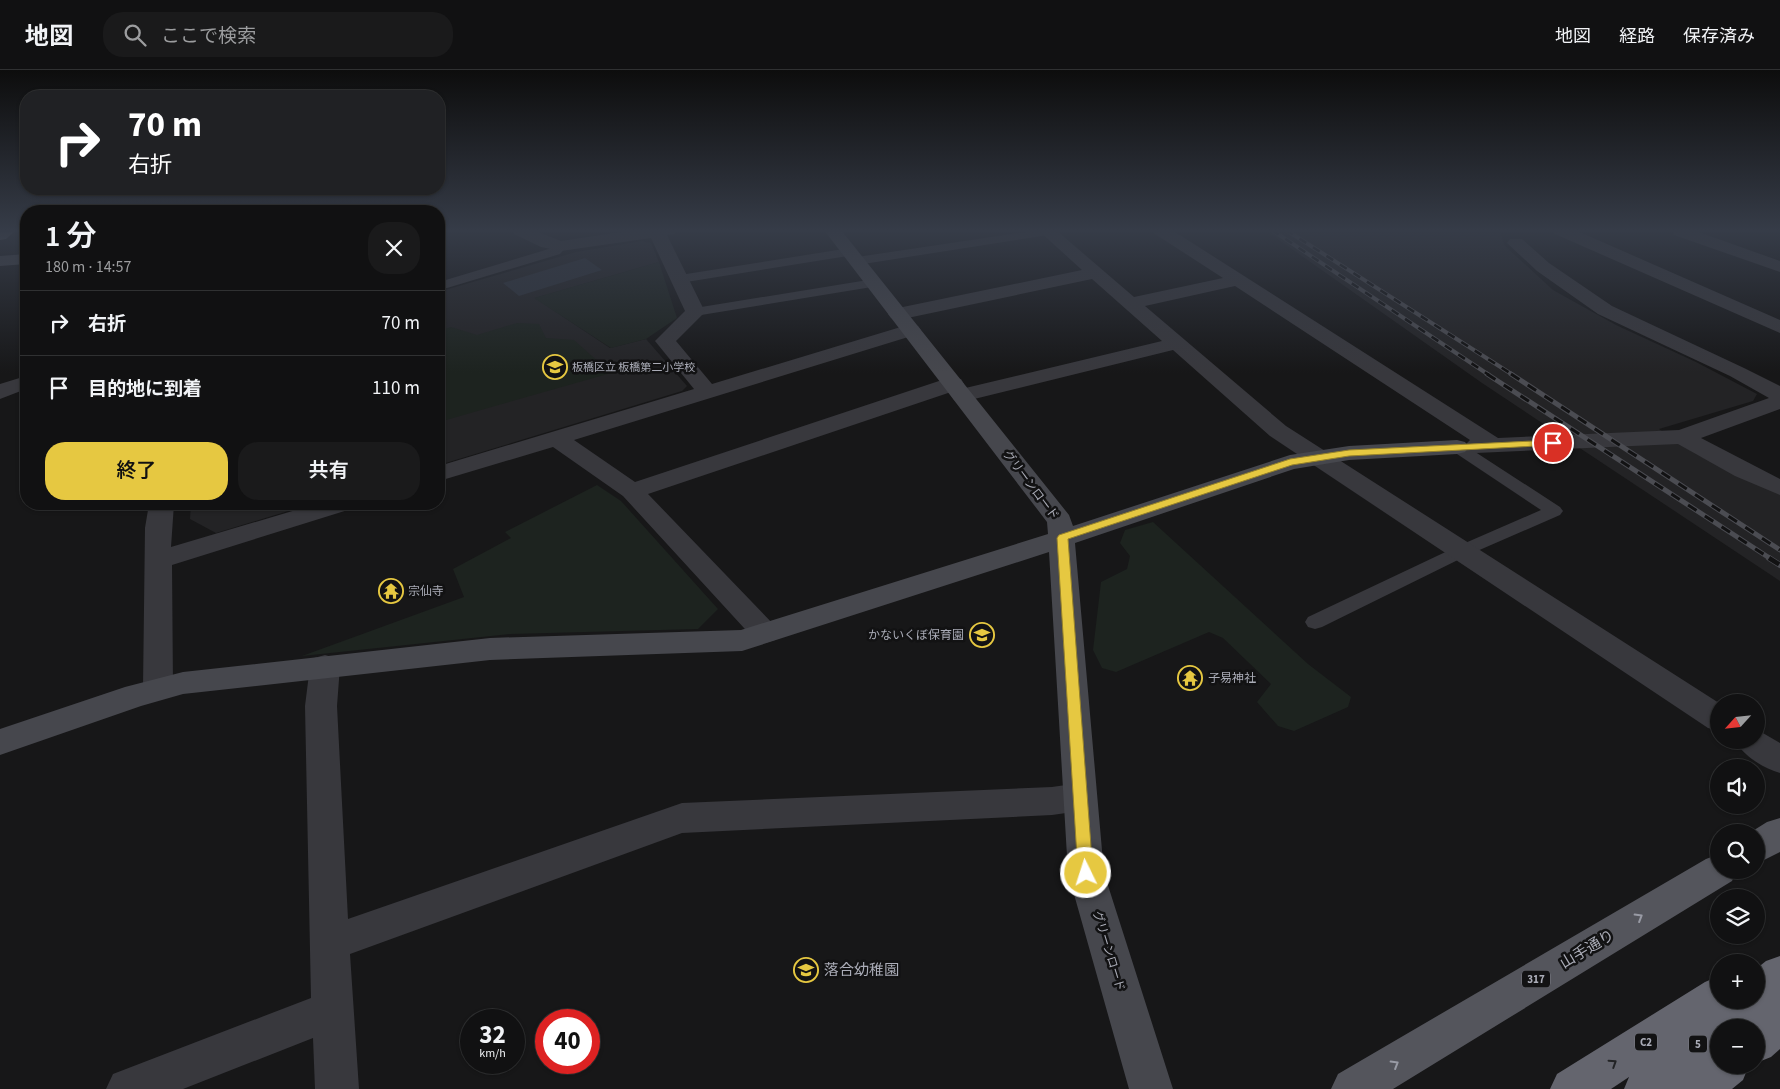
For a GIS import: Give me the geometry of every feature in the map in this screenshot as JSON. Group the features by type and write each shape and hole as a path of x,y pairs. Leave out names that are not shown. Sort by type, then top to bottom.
{"highway":[{"path":"1765,966 1780,957"},
{"path":"1765,988 1780,975"},
{"path":"1745,1019 1780,997"},
{"name":"C2","path":"1572,1089 1710,1002"},
{"name":"5","path":"1646,1089 1740,1009"},
{"path":"1765,1034 1780,1022"},
{"path":"1631,1089 1710,1041"},
{"path":"1699,1089 1717,1074"}],"main road":[{"path":"1765,842 1780,833"},
{"name":"山手通り","path":"1353,1089 1710,875"}],"street":[{"path":"680,278 695,312 665,340 708,392"},
{"name":"グリーンロード","path":"870,278 1060,521 1086,873 1151,1089"},
{"path":"445,472 708,392 905,322 1077,278"},
{"path":"1100,278 1278,430 1710,713"},
{"path":"1234,278 1494,445"},
{"path":"1558,278 1605,310 1738,372 1780,394"},
{"path":"1668,278 1780,327"},
{"path":"1131,303 1238,280"},
{"path":"632,491 957,390 1177,343"},
{"path":"0,392 20,384"},
{"path":"0,742 158,688 324,666 490,648 742,640 1062,538 1290,462 1349,453 1682,437 1780,401"},
{"path":"1682,437 1744,471 1780,488"},
{"path":"556,438 632,491 765,633"},
{"path":"158,688 158,528 160,510"},
{"path":"159,560 322,510"},
{"path":"324,666 321,706 332,1010 337,1089"},
{"path":"1764,749 1780,760"},
{"path":"330,943 682,818 1052,800 1080,796"},
{"path":"128,1089 332,1010"}],"lane":[{"path":"445,284 468,278"},
{"path":"695,312 792,278"},
{"path":"1315,622 1462,551 1554,510 1457,447"}],"shaded area":[{"name":"板橋区立 板橋第二小学校","path":"488,278 605,278 535,298 610,348 646,339 687,386 682,391 445,463 445,290"},
{"path":"521,278 578,278 519,296 503,283"},
{"path":"605,278 664,278 677,318 646,339 611,348 534,298"},
{"path":"1332,278 1539,278 1553,290 1616,325 1696,362 1757,394 1753,401 1659,429 1696,454 1780,494 1780,581 1482,383"},
{"path":"517,323 539,324 546,338 574,340 611,373 445,420 445,329 451,327 477,335"},
{"path":"597,485 621,501 718,609 698,629 511,634 302,656 464,597 453,569 511,538 505,532"},
{"path":"191,510 291,510 216,533 190,519"},
{"path":"1153,522 1308,664 1351,697 1348,707 1294,731 1278,726 1257,702 1271,684 1223,638 1209,632 1116,672 1102,668 1093,650 1101,582 1127,569 1130,556 1120,543 1125,530"}],"railway":[{"path":"1343,278 1489,375"},
{"path":"1360,278 1513,375"},
{"path":"1487,374 1771,559"},
{"path":"1511,374 1780,550"},
{"path":"1769,558 1780,565"}],"place":[{"name":"板橋区立 板橋第二小学校","path":"555,367"},
{"name":"宗仙寺","path":"391,591"},
{"name":"かないくぼ保育園","path":"982,635"},
{"name":"子易神社","path":"1190,678"},
{"name":"落合幼稚園","path":"806,970"}],"route":[{"path":"1086,873 1062,538 1290,462 1349,453 1553,443"}]}
